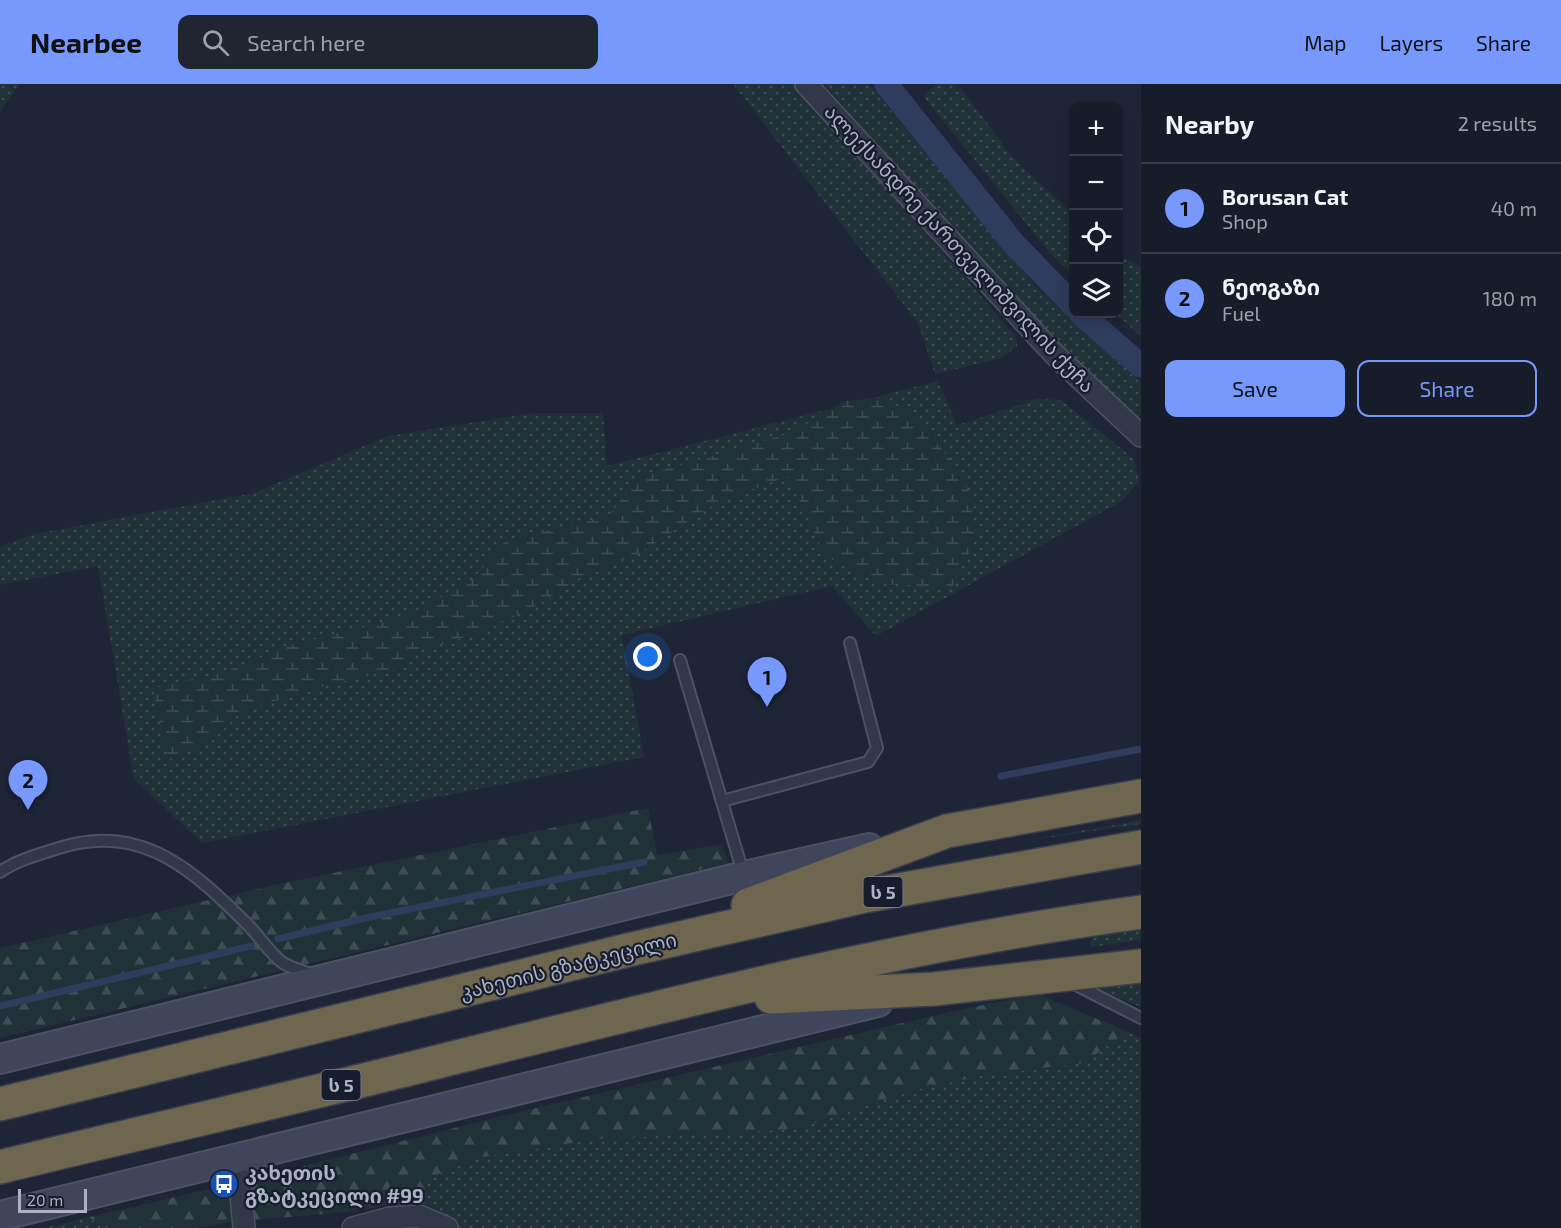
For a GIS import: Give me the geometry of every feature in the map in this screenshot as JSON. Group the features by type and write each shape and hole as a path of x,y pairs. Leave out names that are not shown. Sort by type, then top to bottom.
{"highway":[{"path":"628,950 947,831 1141,796"},
{"name":"კახეთის გზატკეცილი","path":"0,1104 628,950 865,896 1141,847"},
{"name":"ს 5","path":"0,1167 682,1001 866,959 1055,924 1141,912"},
{"path":"934,989 1055,924"},
{"path":"682,1001 934,989 1141,966"}],"street":[{"name":"ალექსანდრე ქართველიშვილის ქუჩა","path":"806,84 1054,354 1141,436"},
{"path":"0,1059 744,876 947,831"},
{"path":"0,1216 763,1028 934,989"},
{"path":"233,1160 240,1182 244,1228"},
{"path":"353,1228 390,1218 419,1216 447,1228"}],"lane":[{"path":"722,801 868,762 878,748 850,643"},
{"path":"681,660 744,876"},
{"path":"0,872 32,857 72,844 109,840 146,846 180,863 249,926 283,963 324,980"},
{"path":"1058,976 1141,1018"}],"green space":[{"path":"0,84 20,84 0,112"},
{"path":"733,84 797,84 1016,337 1017,346 1002,358 935,374 918,323"},
{"path":"824,84 869,84 1038,289 1141,382 1141,421 1056,343 938,215"},
{"path":"937,84 958,84 1013,158 1069,210 1069,271 1055,259 923,96"},
{"path":"1123,257 1141,267 1141,336 1121,318 1123,318"},
{"path":"938,381 957,425 1038,399 1061,400 1134,459 1139,481 1122,501 876,636 832,586 622,635 644,757 202,843 134,779 98,566 0,585 0,546 35,534 254,493 388,436 534,413 603,413 607,466"},
{"path":"881,398 912,414 965,476 977,537 952,587 881,584 825,556 788,476 717,503 630,559 581,577 537,605 481,633 416,651 404,667 305,691 240,713 212,741 168,760 153,688 221,673 292,645 404,617 472,580 506,540 608,516 642,476 794,432 844,401"},
{"path":"648,808 657,855 722,844 728,863 0,1038 0,948 275,885"},
{"path":"1141,820 1141,824 1025,841"},
{"path":"1141,926 1141,940 1091,947 1091,933"},
{"path":"1141,979 1141,1007 1091,987"},
{"path":"1038,994 1128,1032 1083,1063 986,1075 914,1090 797,1129 596,1139 472,1159 430,1178 422,1197 423,1206 391,1204 358,1211 231,1222 197,1228 102,1228 89,1217 240,1182 506,1115 963,1009"},
{"path":"1128,1032 1141,1038 1141,1228 461,1228 423,1206 422,1197 430,1178 472,1159 596,1139 797,1129 914,1090 986,1075 1083,1063"},
{"path":"89,1217 102,1228 45,1228"}],"waterway":[{"path":"886,84 1014,244 1069,301"},
{"path":"1086,318 1141,366"},
{"path":"1001,776 1141,749"},
{"path":"278,939 365,918 644,862"},
{"path":"0,1006 251,946"}],"place":[{"name":"Borusan Cat","path":"767,707"},
{"name":"ნეოგაზი","path":"28,810"},
{"name":"კახეთის გზატკეცილი #99","path":"224,1184"}]}
